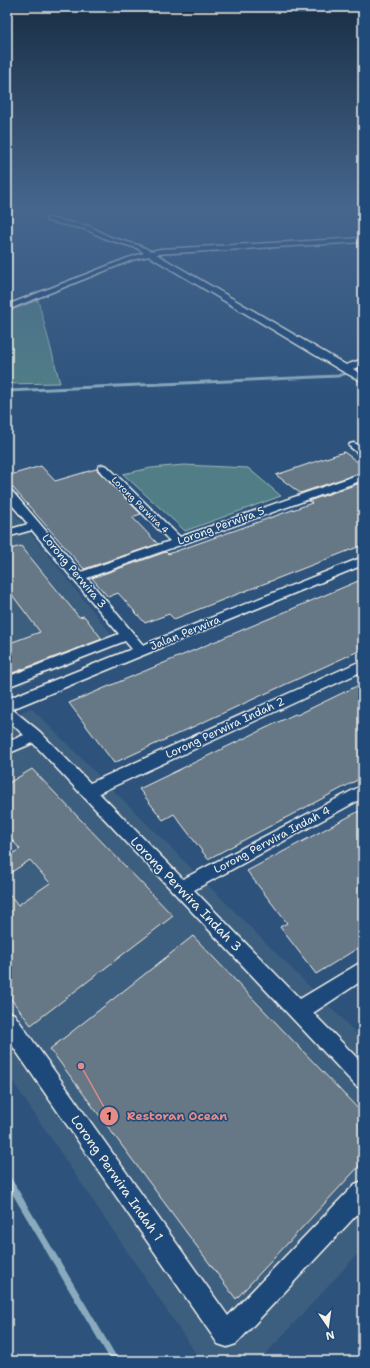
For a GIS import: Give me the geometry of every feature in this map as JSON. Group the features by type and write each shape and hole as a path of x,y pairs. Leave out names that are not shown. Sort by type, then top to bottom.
{"street":[{"path":"7,308 98,272"},
{"path":"182,272 361,378"},
{"path":"346,369 363,362"},
{"path":"354,446 363,452"},
{"name":"Lorong Perwira 4","path":"103,468 178,542"},
{"name":"Lorong Perwira 5","path":"79,577 363,476"},
{"name":"Lorong Perwira 3","path":"7,492 141,651"},
{"path":"7,534 35,525"},
{"name":"Jalan Perwira","path":"7,705 363,561"},
{"path":"7,682 128,635"},
{"name":"Lorong Perwira Indah 2","path":"88,791 363,665"},
{"name":"Lorong Perwira Indah 3","path":"7,712 35,736 363,1079"},
{"path":"7,748 35,736"},
{"name":"Lorong Perwira Indah 4","path":"181,888 363,791"},
{"path":"298,1011 363,970"},
{"name":"Lorong Perwira Indah 1","path":"7,1021 227,1335 363,1192"}],"shaded area":[{"path":"7,504 120,645 7,690"},
{"path":"31,708 363,1040 363,1248 259,1361 201,1361 7,1073 7,718"}],"green space":[{"path":"38,300 60,383 7,384 7,312"},
{"path":"184,465 248,468 281,496 185,531 123,474 151,468"}],"building":[{"path":"344,452 363,466 363,472 300,493 276,475"},
{"path":"41,466 55,481 96,469 141,514 132,517 158,544 84,569 7,481 7,476"},
{"path":"363,482 363,545 174,619 169,614 145,623 118,593 108,597 92,578 166,552 168,554 312,503 309,501"},
{"path":"21,546 79,617 84,616 102,639 7,675 7,644 40,632 7,588 7,550"},
{"path":"363,579 363,649 114,763 69,703"},
{"path":"363,683 363,777 208,859 174,814 163,820 139,789 295,714 297,715"},
{"path":"32,769 173,916 31,1025 7,994 7,891 18,905 50,883 30,860 7,875 7,857 20,849 7,834 7,784"},
{"path":"363,809 363,945 316,974 280,927 287,923 247,871"},
{"path":"193,936 363,1114 363,1162 236,1299 50,1049"}],"waterway":[{"path":"7,391 338,376 363,367"},
{"path":"7,1178 115,1361"}],"place":[{"name":"Restoran Ocean","path":"81,1066"}]}
